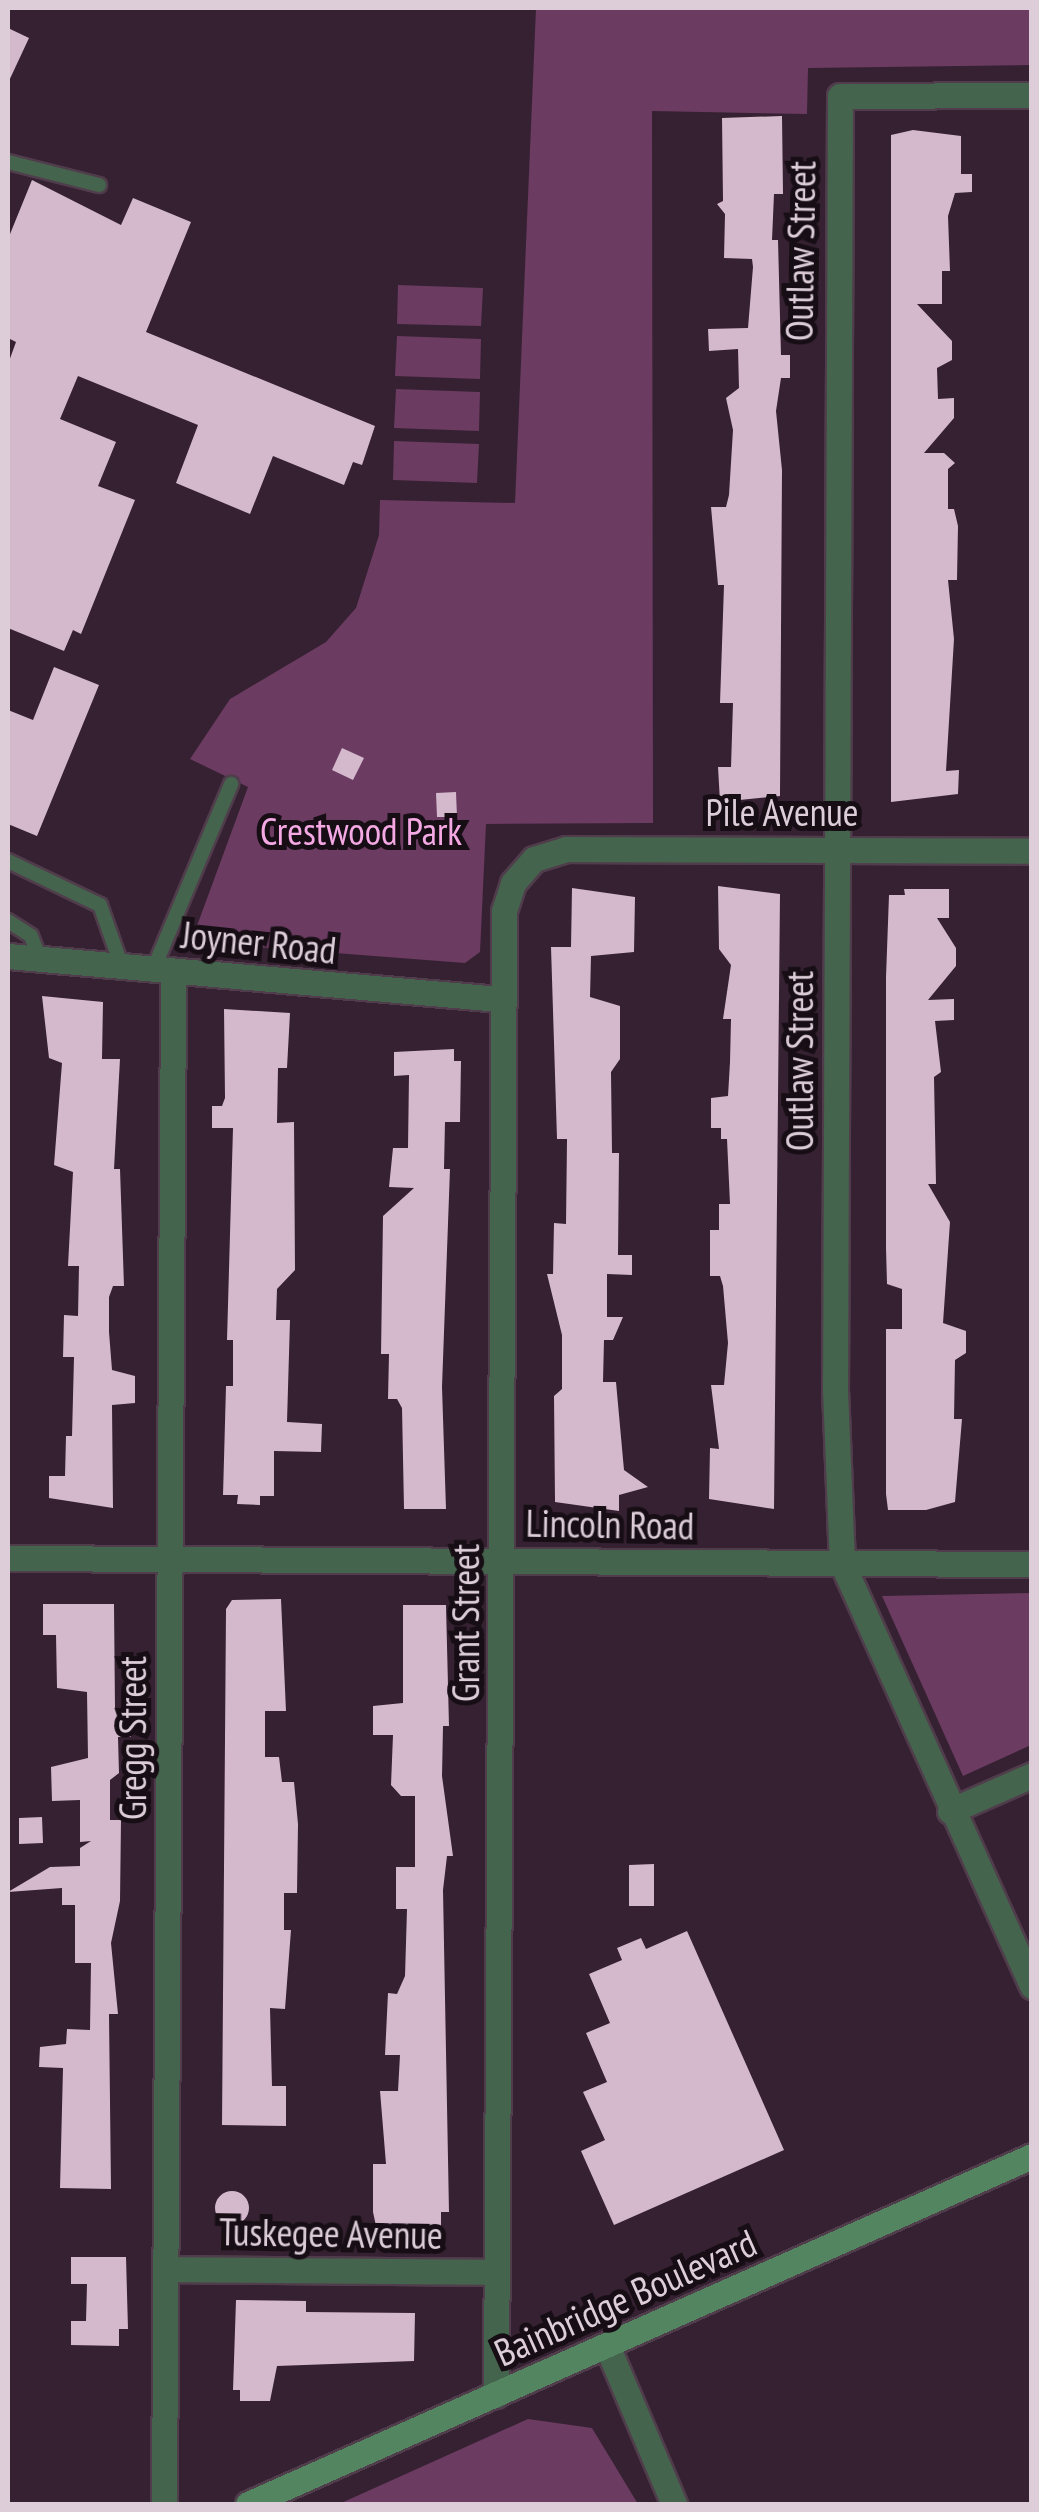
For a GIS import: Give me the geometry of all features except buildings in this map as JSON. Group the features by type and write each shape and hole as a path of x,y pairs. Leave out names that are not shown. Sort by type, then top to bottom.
{"main road":[{"name":"Bainbridge Boulevard","path":"248,2504 1032,2156"}],"street":[{"name":"Outlaw Street","path":"1032,94 840,96 835,1389 842,1563 950,1811 1032,1986"},
{"name":"Pile Avenue","path":"534,859 566,849 1032,850"},
{"name":"Grant Street","path":"496,2396 504,911 514,883 534,859"},
{"name":"Joyner Road","path":"8,956 504,999"},
{"name":"Gregg Street","path":"163,971 170,1560 164,2504"},
{"name":"Lincoln Road","path":"8,1558 1032,1564"},
{"path":"950,1811 1032,1775"},
{"name":"Tuskegee Avenue","path":"166,2268 496,2272"},
{"path":"608,2346 674,2504"}],"lane":[{"path":"8,162 99,185"},
{"path":"163,971 231,784"},
{"path":"8,861 100,905 122,967"},
{"path":"8,921 31,936 40,959"}],"green space":[{"name":"Crestwood Park","path":"536,8 1031,8 1031,65 808,68 807,114 652,111 653,823 486,824 480,952 465,963 191,942 248,787 190,759 230,699 326,642 356,608 379,535 380,500 515,503"},
{"path":"398,285 483,288 481,326 397,324"},
{"path":"397,336 481,339 480,379 395,376"},
{"path":"396,389 480,392 479,431 394,428"},
{"path":"394,441 479,444 477,483 393,480"},
{"path":"1031,1593 1031,1745 963,1776 882,1596"},
{"path":"528,2419 592,2428 638,2504 339,2504"}]}
